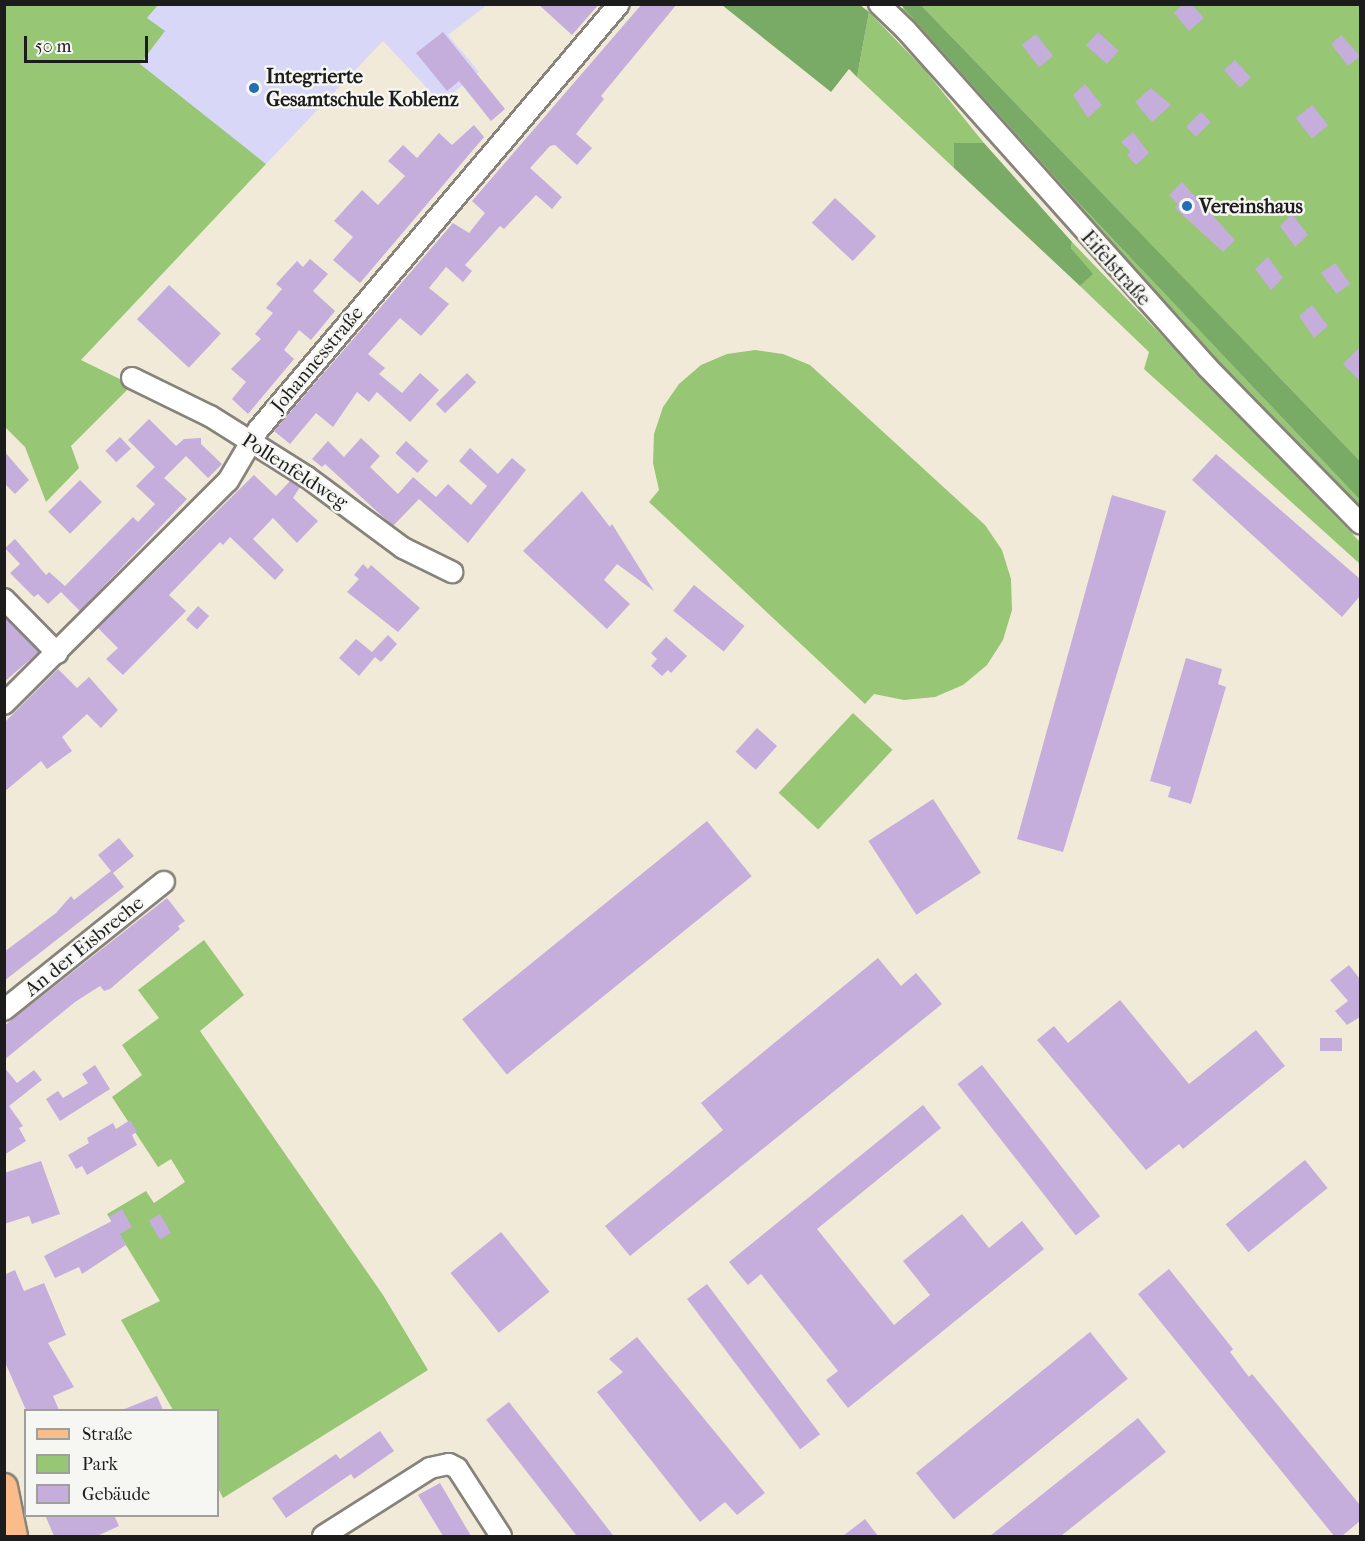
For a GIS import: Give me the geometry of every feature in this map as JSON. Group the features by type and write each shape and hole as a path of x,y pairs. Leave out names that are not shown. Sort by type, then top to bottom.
{"main road":[{"path":"4,1487 14,1536"}],"street":[{"name":"Johannesstraße","path":"4,704 228,481 258,430 619,4"},
{"name":"Eifelstraße","path":"879,4 906,30 1178,335 1360,524"},
{"name":"Pollenfeldweg","path":"132,378 210,416 307,477 403,548 452,572"},
{"path":"4,599 57,653"},
{"name":"An der Eisbreche","path":"4,1010 164,882"},
{"path":"323,1536 430,1468 449,1464 457,1468 501,1536"}],"shaded area":[{"name":"Integrierte Gesamtschule Koblenz","path":"158,5 487,5 448,35 479,72 441,103 383,41 266,164 139,64 164,31 147,18"}],"green space":[{"path":"4,5 158,5 147,18 165,31 140,64 266,164 81,360 132,385 71,446 79,468 46,502 25,447 5,427"},
{"path":"722,5 860,5 869,12 857,77 849,69 831,92"},
{"path":"891,5 906,9 1071,195 1360,500 1360,512 1203,350"},
{"path":"901,5 921,5 1360,461 1360,500 1071,195"},
{"path":"921,5 1360,5 1360,461 1150,243"},
{"path":"869,12 924,69 984,143 954,143 954,168 857,77"},
{"path":"954,143 984,143 1072,242 1071,248 1093,274 1080,286 954,168"},
{"path":"1072,242 1360,542 1360,564 1144,369 1149,352 1080,286 1092,274 1071,248"},
{"path":"755,350 783,354 810,365 985,525 1002,550 1011,579 1012,610 1003,640 987,665 963,685 935,697 904,700 874,694 865,704 649,502 659,490 653,463 654,434 663,407 679,384 701,365 727,354"},
{"path":"853,713 892,750 818,830 779,793"},
{"path":"204,940 244,995 200,1031 383,1295 428,1370 223,1498 219,1490 219,1409 172,1409 121,1320 160,1301 107,1214 146,1191 154,1203 185,1182 171,1159 158,1167 112,1097 142,1075 122,1045 159,1018 138,990"}],"building":[{"path":"538,4 599,4 572,35"},
{"path":"642,4 677,4 601,96 604,99 576,134 592,148 577,165 555,145 550,146 530,168 562,197 552,209 536,195 504,229 500,226 465,265 472,271 463,282 446,267 429,288 449,304 421,336 400,318 368,354 385,368 379,374 402,393 420,373 439,390 410,422 377,392 369,402 357,392 333,427 316,413 290,444 274,431 453,223 469,233 485,213 472,201"},
{"path":"1183,4 1191,4 1204,18 1189,31 1174,13"},
{"path":"443,32 505,109 491,121 459,81 447,91 416,53"},
{"path":"1098,32 1119,51 1107,64 1086,45"},
{"path":"1036,34 1053,56 1039,67 1022,45"},
{"path":"1341,35 1360,56 1348,66 1331,44"},
{"path":"1235,60 1251,78 1240,88 1224,70"},
{"path":"1085,84 1102,105 1088,118 1073,95"},
{"path":"1151,88 1171,105 1152,122 1135,102"},
{"path":"1312,105 1328,125 1312,138 1296,118"},
{"path":"1201,112 1211,122 1196,137 1186,127"},
{"path":"474,125 484,137 360,283 333,260 353,237 334,221 362,190 378,205 405,176 388,161 403,145 417,158 439,133 452,145"},
{"path":"1133,132 1149,153 1136,165 1127,155 1131,152 1121,142"},
{"path":"1182,182 1235,240 1223,252 1175,208 1178,204 1169,195"},
{"path":"835,198 876,236 853,261 812,223"},
{"path":"1292,214 1308,235 1295,247 1280,226"},
{"path":"1268,257 1283,278 1271,290 1255,269"},
{"path":"310,259 328,274 313,291 335,311 311,340 299,330 284,350 294,359 248,414 232,399 246,382 231,369 261,339 255,334 273,313 266,308 282,289 276,284 297,261 303,267"},
{"path":"1335,263 1350,284 1337,294 1321,273"},
{"path":"169,285 221,333 189,368 137,319"},
{"path":"1312,305 1328,326 1314,338 1299,316"},
{"path":"1360,347 1360,381 1343,364"},
{"path":"467,373 476,382 445,413 436,404"},
{"path":"149,419 176,446 184,439 201,438 201,444 222,464 208,478 186,456 164,478 187,499 80,611 61,592 48,604 38,594 34,597 10,573 20,564 5,548 15,539 46,575 49,572 65,586 133,517 138,522 155,504 136,486 155,467 128,440"},
{"path":"120,437 131,449 116,462 105,451"},
{"path":"361,438 380,456 370,467 398,494 413,477 436,497 448,484 471,505 487,486 459,461 470,448 498,474 512,458 526,470 468,543 419,499 393,526 325,464 322,467 312,459 328,441 344,457"},
{"path":"406,441 428,461 418,473 395,453"},
{"path":"4,451 29,480 15,494 4,483"},
{"path":"1216,454 1360,579 1360,596 1342,617 1192,480"},
{"path":"254,475 276,496 290,481 300,487 293,498 318,521 297,543 273,518 253,539 284,570 275,580 230,537 223,545 220,542 169,595 186,611 123,675 106,659 118,648 98,628"},
{"path":"80,480 102,502 70,534 48,512"},
{"path":"582,491 610,527 612,524 654,591 617,564 604,580 630,604 607,629 523,551"},
{"path":"1112,495 1166,511 1063,852 1017,839"},
{"path":"363,564 368,569 371,565 420,608 398,632 347,592 359,579 354,575"},
{"path":"694,585 745,626 724,652 673,611"},
{"path":"198,606 209,616 197,629 186,619"},
{"path":"4,617 39,652 4,682"},
{"path":"388,635 397,644 381,662 375,657 359,676 339,658 356,639 372,652"},
{"path":"666,637 687,656 671,673 668,670 662,676 651,666 657,659 651,653"},
{"path":"1186,658 1222,669 1218,684 1226,687 1191,804 1168,797 1171,787 1150,781"},
{"path":"58,669 77,688 89,677 118,710 101,728 87,714 62,737 72,751 47,769 41,761 4,792 4,723"},
{"path":"757,728 777,746 756,770 736,752"},
{"path":"933,799 981,873 916,915 868,841"},
{"path":"707,821 752,876 507,1074 462,1019"},
{"path":"119,838 134,856 113,873 124,887 4,981 4,952 56,913 71,896 74,900 111,871 98,855"},
{"path":"167,898 185,921 178,926 180,929 110,989 104,991 100,986 75,1002 4,1060 4,1026"},
{"path":"878,958 901,986 916,973 942,1004 630,1256 605,1226 723,1130 701,1103"},
{"path":"1349,965 1360,979 1360,1017 1347,1025 1335,1011 1348,1001 1330,980"},
{"path":"1120,1000 1189,1084 1256,1030 1285,1066 1183,1149 1179,1144 1146,1170 1037,1040 1054,1026 1068,1043"},
{"path":"1320,1038 1342,1038 1342,1051 1320,1051"},
{"path":"95,1065 110,1089 60,1121 46,1099 58,1091 63,1098 88,1083 82,1074"},
{"path":"982,1065 1100,1216 1076,1235 958,1084"},
{"path":"4,1067 17,1083 34,1070 42,1080 9,1106 23,1126 19,1128 26,1141 4,1155"},
{"path":"923,1105 941,1128 817,1229 894,1325 930,1295 903,1261 962,1214 989,1248 1022,1221 1044,1249 848,1408 826,1380 838,1371 761,1274 748,1285 729,1262"},
{"path":"130,1120 137,1132 132,1135 137,1145 87,1175 82,1166 76,1169 68,1155 89,1143 87,1138 113,1123 116,1129"},
{"path":"1305,1160 1328,1188 1248,1252 1226,1224"},
{"path":"41,1161 60,1214 32,1224 29,1216 4,1224 4,1173"},
{"path":"122,1209 132,1227 120,1234 126,1245 82,1274 79,1267 55,1278 44,1256 112,1221 109,1217"},
{"path":"160,1214 171,1233 160,1240 149,1220"},
{"path":"501,1232 549,1292 499,1333 450,1273"},
{"path":"1169,1269 1233,1349 1230,1352 1249,1377 1252,1374 1360,1505 1360,1521 1342,1536 1334,1536 1138,1294"},
{"path":"15,1270 24,1291 44,1283 66,1335 48,1343 74,1387 53,1396 59,1409 26,1409 4,1360 4,1275"},
{"path":"707,1284 820,1434 800,1449 687,1299"},
{"path":"1090,1332 1128,1379 954,1520 916,1473"},
{"path":"637,1337 765,1493 737,1515 725,1502 700,1522 597,1392 623,1372 609,1359"},
{"path":"157,1396 163,1409 124,1409"},
{"path":"509,1402 614,1536 577,1536 486,1420"},
{"path":"1138,1418 1166,1452 1061,1536 990,1536"},
{"path":"380,1431 394,1451 354,1479 351,1474 286,1518 272,1498 336,1454 340,1459"},
{"path":"440,1483 471,1536 443,1536 418,1495"},
{"path":"46,1517 115,1517 119,1526 97,1536 54,1536"},
{"path":"865,1519 878,1536 843,1536"}],"place":[{"name":"Integrierte Gesamtschule Koblenz","path":"254,88"},
{"name":"Vereinshaus","path":"1187,206"}]}
